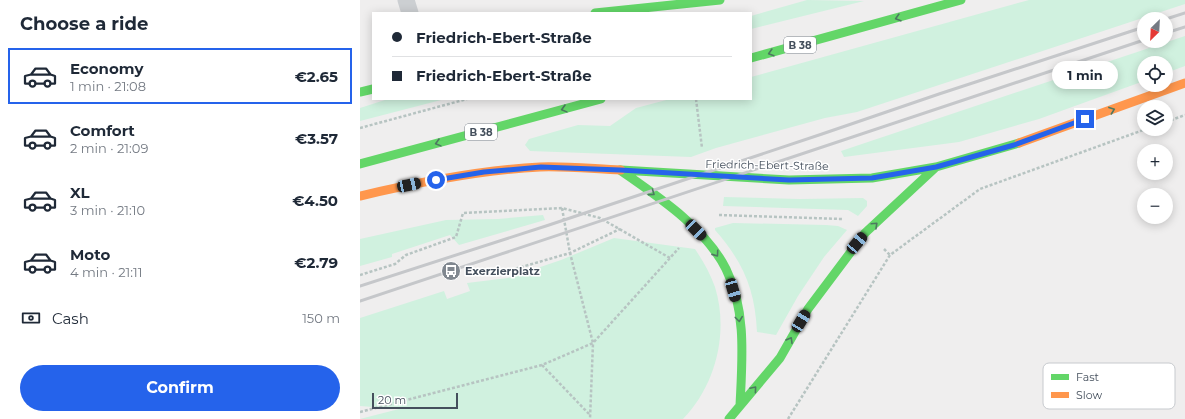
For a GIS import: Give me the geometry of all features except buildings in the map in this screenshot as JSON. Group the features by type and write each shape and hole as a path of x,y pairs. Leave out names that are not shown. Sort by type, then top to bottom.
{"main road":[{"path":"603,12 671,4 706,3 720,0"},
{"path":"927,0 936,7"},
{"name":"B 38","path":"752,58 961,0"},
{"name":"Friedrich-Ebert-Straße","path":"360,196 421,182 484,172 541,167 789,180 872,178 936,167 1014,145 1185,84"},
{"path":"360,92 372,89"},
{"name":"B 38","path":"360,164 597,100"},
{"name":"Friedrich-Ebert-Straße","path":"730,419 780,358 808,309 865,233 936,167"},
{"path":"620,170 655,195 696,230 707,241 725,268 736,298 742,345 740,406"}],"lane":[{"path":"406,0 410,12"}],"path":[{"path":"360,128 463,100"},
{"path":"1173,119 1185,115"},
{"path":"788,419 890,255 980,190 1137,132"},
{"path":"360,275 395,264 406,255 456,238 462,213 562,208 600,218 670,258"},
{"path":"562,208 570,253 593,343 590,419"},
{"path":"360,412 542,365 593,343 709,215 847,219 890,255"},
{"path":"511,270 570,253 620,229"},
{"path":"542,365 590,415"}],"green space":[{"path":"807,0 864,1 752,29 752,16"},
{"path":"1029,0 1185,0 1185,4 1161,12 1137,12 1137,20 857,112 825,118 716,148 691,157 530,151 525,145 529,139 578,125 610,126 636,108 666,100 752,100 752,77"},
{"path":"1185,36 1185,66 1173,70 1173,56 1137,56 1137,84 1039,119 959,142 844,157 841,151 1149,48 1173,48 1173,40"},
{"path":"385,100 441,100 360,121 360,108"},
{"path":"724,197 800,199 863,198 867,201 867,206 858,216 848,210 723,206"},
{"path":"543,215 545,220 459,245 450,235 392,254 392,257 360,266 360,239 446,220 498,219"},
{"path":"733,223 826,225 838,226 847,230 824,257 798,296 776,335 757,332 754,302 746,277 733,253 715,230 715,228"},
{"path":"614,238 695,249 706,267 715,287 721,322 717,357 704,390 683,419 360,419 399,409 360,406 360,318 444,291 447,299 470,291 467,283 508,278 561,260"}],"railway":[{"path":"1173,17 1185,13"},
{"path":"1173,31 1185,27"},
{"path":"360,286 549,225 1137,29"},
{"path":"360,301 1137,42"}],"traffic: fast":[{"path":"605,12 720,0"},
{"path":"752,58 961,0"},
{"path":"360,92 372,89"},
{"path":"360,164 597,100"},
{"path":"621,170 789,180 872,178 936,167 1019,143"},
{"path":"729,419 780,358 808,309 865,233 936,167"},
{"path":"620,170 664,202 693,226 706,239 726,269 733,285 742,336 740,406"}],"traffic: slow":[{"path":"1019,143 1185,83"},
{"path":"360,196 449,177 494,171 540,167 621,170"}],"place":[{"name":"Exerzierplatz","path":"451,271"}],"route":[{"path":"436,180 484,172 541,167 789,180 872,178 936,167 1014,145 1085,119"}]}
